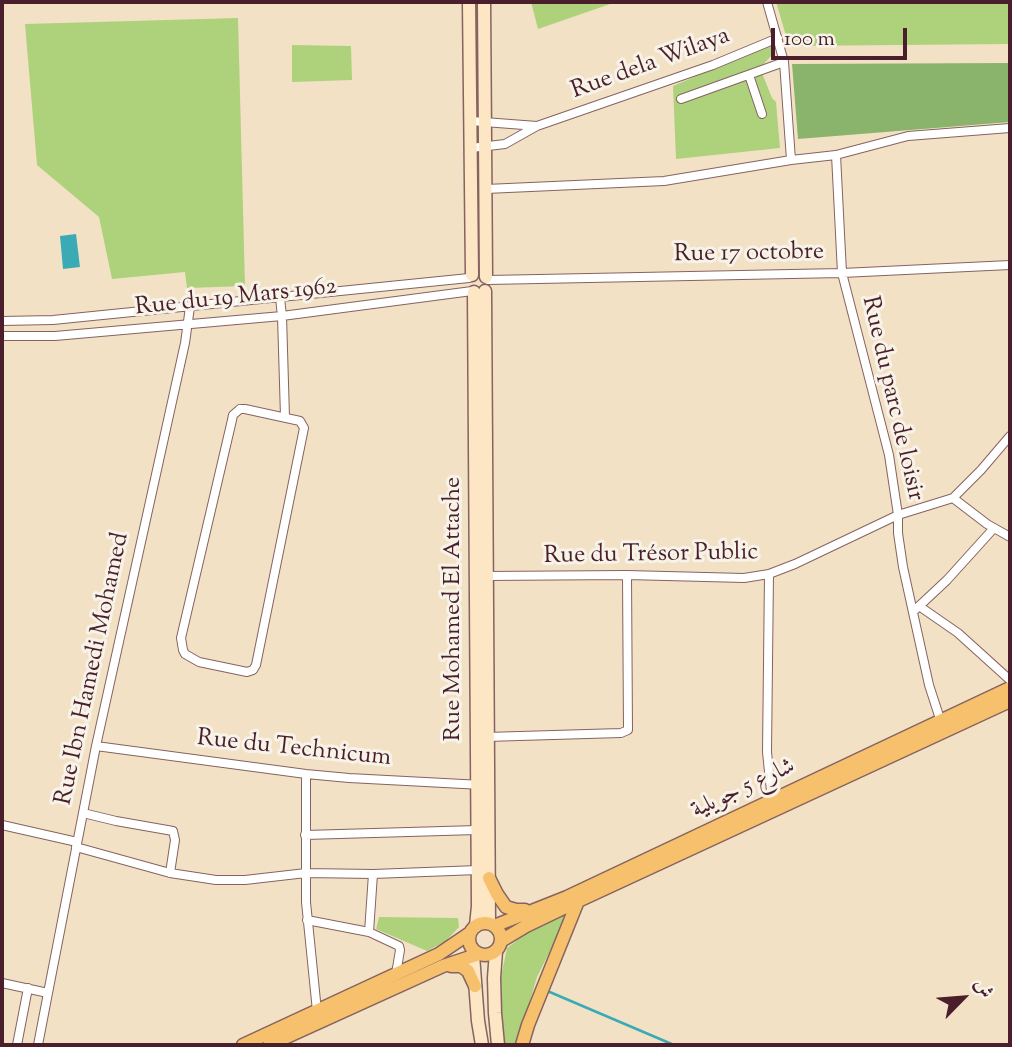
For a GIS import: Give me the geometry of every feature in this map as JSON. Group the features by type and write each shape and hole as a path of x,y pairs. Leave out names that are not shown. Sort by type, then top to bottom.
{"main road":[{"name":"شارع 5 جويلية","path":"498,946 526,926 723,829 943,726 1010,688"},
{"name":"شارع 5 جويلية","path":"243,1045 439,954 482,927 567,897 723,829 772,801 943,726 1010,701"},
{"path":"489,878 506,906 516,910 533,910"},
{"path":"522,1045 527,1025 578,901"},
{"path":"269,1045 475,952 487,955 498,946 500,933 482,927 469,938 475,952"},
{"path":"443,966 464,968 471,975 475,986"}],"street":[{"name":"Rue Mohamed El Attache","path":"469,2 471,121 486,189 486,235 478,284"},
{"name":"Rue Mohamed El Attache","path":"482,927 489,878 482,785 478,284 472,235 477,148 484,122 484,2"},
{"path":"767,2 783,62 791,160"},
{"name":"Rue dela Wilaya","path":"477,148 505,144 537,127 713,65 778,38"},
{"path":"681,99 783,62"},
{"path":"749,75 762,114"},
{"name":"Rue dela Wilaya","path":"471,121 537,127"},
{"path":"486,189 664,181 836,155 908,136 1010,128"},
{"name":"Rue du parc de loisir","path":"836,155 842,273 889,455 903,567 916,609 929,685 943,726"},
{"path":"472,235 486,235"},
{"name":"Rue 17 octobre","path":"478,284 1010,265"},
{"name":"Rue du 19 Mars 1962","path":"2,321 53,320 314,294 478,284"},
{"name":"Rue du 19 Mars 1962","path":"2,336 54,336 282,316 478,284"},
{"path":"314,294 316,311"},
{"path":"280,298 285,416"},
{"name":"Rue Ibn Hamedi Mohamed","path":"38,1045 96,746 185,344 190,307"},
{"path":"240,409 245,409 285,416 300,421 304,428 256,665 253,670 247,672 198,662 183,650 181,638 233,415 240,409"},
{"path":"1010,436 953,498 1010,537"},
{"name":"Rue du Trésor Public","path":"481,576 627,575 744,578 769,574 898,515 953,498"},
{"path":"994,528 947,580 916,609 958,633 1010,680"},
{"path":"769,574 766,752 772,801"},
{"path":"482,737 621,733 628,730 627,575"},
{"name":"Rue du Technicum","path":"96,746 306,774 482,785"},
{"path":"306,774 307,920 317,1012"},
{"name":"Rue Mohamed El Attache","path":"482,785 477,830 478,906 482,927"},
{"path":"83,813 173,831 176,839 170,873"},
{"path":"2,825 170,873 216,880 245,880 306,873 373,874 478,870"},
{"path":"305,835 477,830"},
{"path":"369,932 373,874"},
{"path":"307,920 369,932 400,947 396,974"},
{"path":"498,946 494,978 498,1045"},
{"path":"475,952 475,986 482,1045"},
{"path":"2,983 48,993"},
{"path":"17,1045 28,988"}],"green space":[{"path":"531,2 616,2 538,29"},
{"path":"776,2 1010,2 1010,44 789,46"},
{"path":"238,18 245,286 187,288 185,272 112,279 99,217 37,165 25,24"},
{"path":"771,44 772,55 760,68 776,102 780,148 676,159 673,86"},
{"path":"292,45 351,46 352,80 292,82"},
{"path":"1010,63 1010,122 798,139 792,64"},
{"path":"571,909 537,977 517,1045 502,1045 501,977 507,948 524,935"},
{"path":"379,917 458,918 459,927 446,941 427,951 376,929"}],"water":[{"path":"76,234 80,267 63,269 60,236"}],"waterway":[{"path":"545,990 674,1045"}]}
